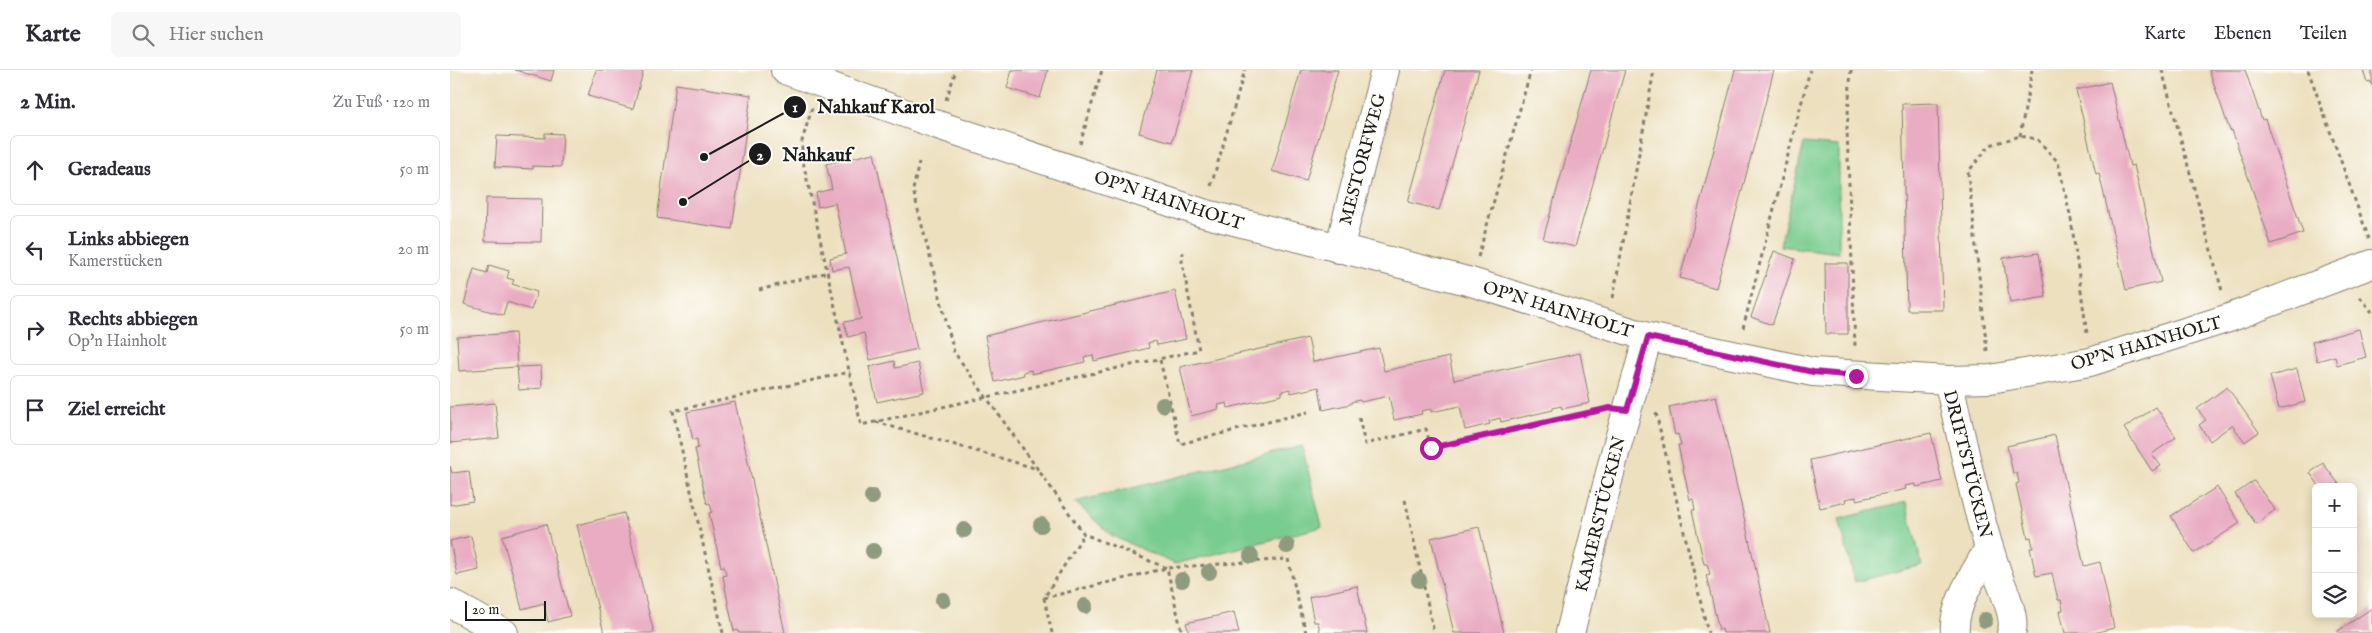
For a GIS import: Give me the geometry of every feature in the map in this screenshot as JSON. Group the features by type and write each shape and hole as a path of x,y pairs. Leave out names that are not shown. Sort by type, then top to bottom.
{"street":[{"name":"OP'N HAINHOLT","path":"785,70 938,125 1204,214 1470,282 1648,337 1813,372 1948,380 1990,379 2090,362 2229,318 2372,264"},
{"name":"MESTORFWEG","path":"1339,249 1385,70"},
{"name":"KAMERSTÜCKEN","path":"1570,633 1627,410 1648,337"},
{"name":"DRIFTSTÜCKEN","path":"1948,380 1988,548 2009,606 2013,628 2011,633"},
{"name":"DRIFTSTÜCKEN","path":"1955,633 1954,625 1967,586 1988,548"},
{"path":"450,603 504,633"}],"path":[{"path":"1073,169 1102,70"},
{"path":"1204,214 1245,70"},
{"path":"1470,282 1531,70"},
{"path":"1608,326 1654,70"},
{"path":"1736,356 1810,70"},
{"path":"1851,70 1847,129 1856,376"},
{"path":"2020,136 2032,70"},
{"path":"2162,70 2229,318"},
{"path":"2308,70 2372,247"},
{"path":"815,100 802,141 802,157 861,425 1160,360 1198,350 1182,262 1182,252"},
{"path":"1990,379 1968,172 1990,145 2020,136 2037,139 2058,162 2071,218 2090,362"},
{"path":"919,162 913,190 954,352 988,397 1084,534 1167,568"},
{"path":"759,290 828,272"},
{"path":"1160,360 1180,444 1308,412"},
{"path":"723,633 673,411 850,372"},
{"path":"1653,404 1708,633"},
{"path":"1359,418 1365,444 1426,429 1431,448 1610,408 1627,410"},
{"path":"875,422 1039,470"},
{"path":"1405,500 1434,633"},
{"path":"1052,633 1044,598 1084,534"},
{"path":"1044,598 1167,568 1288,559 1306,633"},
{"path":"1167,568 1182,633"}],"green space":[{"path":"1804,143 1839,146 1839,253 1780,246"},
{"path":"1302,446 1322,527 1175,564 1112,536 1075,502"},
{"path":"1906,502 1922,565 1855,582 1839,519"}],"building":[{"path":"515,70 554,70 551,81"},
{"path":"596,70 636,70 643,72 633,109 588,96"},
{"path":"1012,70 1048,70 1040,98 1007,88"},
{"path":"1157,70 1193,70 1172,142 1139,133"},
{"path":"1301,70 1338,70 1306,181 1272,171"},
{"path":"1445,70 1479,70 1439,210 1408,202"},
{"path":"1591,70 1625,70 1575,247 1543,239"},
{"path":"1735,70 1774,70 1716,288 1680,278"},
{"path":"2209,70 2245,70 2262,120 2265,119 2303,233 2271,244 2232,130 2230,131"},
{"path":"2363,70 2372,70 2372,86 2370,81 2367,82"},
{"path":"2110,82 2130,166 2134,165 2161,282 2126,290 2099,173 2096,174 2076,90"},
{"path":"676,84 751,95 732,229 657,218"},
{"path":"1938,103 1943,310 1907,310 1902,104"},
{"path":"545,133 563,134 561,167 533,166 533,169 495,167 497,136 545,138"},
{"path":"874,153 917,349 870,360 864,333 848,337 844,322 861,319 849,267 832,270 830,258 846,254 835,203 818,207 816,193 832,189 826,164"},
{"path":"486,198 542,199 541,242 485,241"},
{"path":"1774,251 1795,259 1772,325 1751,317"},
{"path":"2039,253 2046,297 2010,303 2003,258"},
{"path":"1825,263 1848,263 1848,334 1826,334"},
{"path":"489,265 509,271 507,278 514,280 512,284 537,292 531,310 507,302 503,315 464,304 474,269 487,273"},
{"path":"1175,291 1186,339 1157,345 1156,341 1148,343 1149,348 1094,361 1093,355 1084,357 1085,362 1032,374 1031,370 1023,372 1024,375 995,382 985,336"},
{"path":"2359,329 2366,357 2337,365 2335,356 2317,361 2312,342"},
{"path":"515,333 517,367 459,371 457,337"},
{"path":"1308,338 1313,362 1379,348 1384,371 1449,357 1454,380 1580,353 1590,403 1562,409 1561,406 1553,408 1553,410 1501,422 1500,418 1489,421 1490,424 1465,430 1460,406 1431,412 1431,409 1421,411 1422,414 1394,420 1389,396 1361,402 1360,400 1351,402 1351,404 1323,410 1319,387 1291,393 1290,389 1282,391 1282,395 1228,408 1227,403 1218,405 1219,409 1191,416 1180,367"},
{"path":"894,361 895,368 918,363 924,392 877,402 869,367"},
{"path":"541,366 542,388 519,390 517,367"},
{"path":"2297,369 2305,402 2279,409 2270,376"},
{"path":"2227,387 2259,432 2245,442 2232,425 2210,441 2199,425 2206,420 2197,409"},
{"path":"1716,396 1770,633 1723,633 1722,629 1719,630 1706,575 1710,574 1707,564 1704,564 1692,510 1695,510 1693,499 1690,500 1678,445 1681,445 1678,434 1675,435 1669,407"},
{"path":"735,402 785,633 739,633 738,630 734,631 723,576 726,575 724,566 721,567 709,513 712,512 710,503 707,504 695,449 698,448 697,439 693,440 687,412"},
{"path":"495,403 499,438 450,443 450,407"},
{"path":"2156,407 2176,437 2152,454 2161,466 2152,471 2124,428"},
{"path":"1931,433 1942,481 1916,487 1916,484 1905,486 1906,489 1856,500 1856,497 1845,499 1846,502 1820,508 1810,460"},
{"path":"2055,435 2084,566 2100,562 2114,628 2093,633 2065,633 2060,611 2063,610 2061,600 2058,600 2052,573 2036,576 2030,548 2033,548 2031,537 2028,538 2016,484 2019,483 2017,473 2013,473 2007,446"},
{"path":"2323,463 2338,483 2317,483 2310,473"},
{"path":"450,466 452,473 469,471 473,501 450,505"},
{"path":"2254,481 2275,510 2256,524 2235,494"},
{"path":"2217,487 2240,523 2194,553 2171,516"},
{"path":"624,513 654,633 604,633 577,525"},
{"path":"546,524 570,616 548,622 544,603 522,609 502,536"},
{"path":"1479,527 1504,633 1454,633 1431,538"},
{"path":"471,536 479,570 457,575 450,541"},
{"path":"1357,586 1367,633 1320,633 1318,622 1314,622 1309,597"},
{"path":"2372,608 2372,633 2339,633 2338,631"},
{"path":"1234,612 1239,633 1189,633 1186,623"}],"place":[{"name":"Nahkauf Karol","path":"704,157"},
{"name":"Nahkauf","path":"683,202"}],"route":[{"path":"1431,448 1610,408 1627,410 1648,337 1813,372 1856,376"}]}
